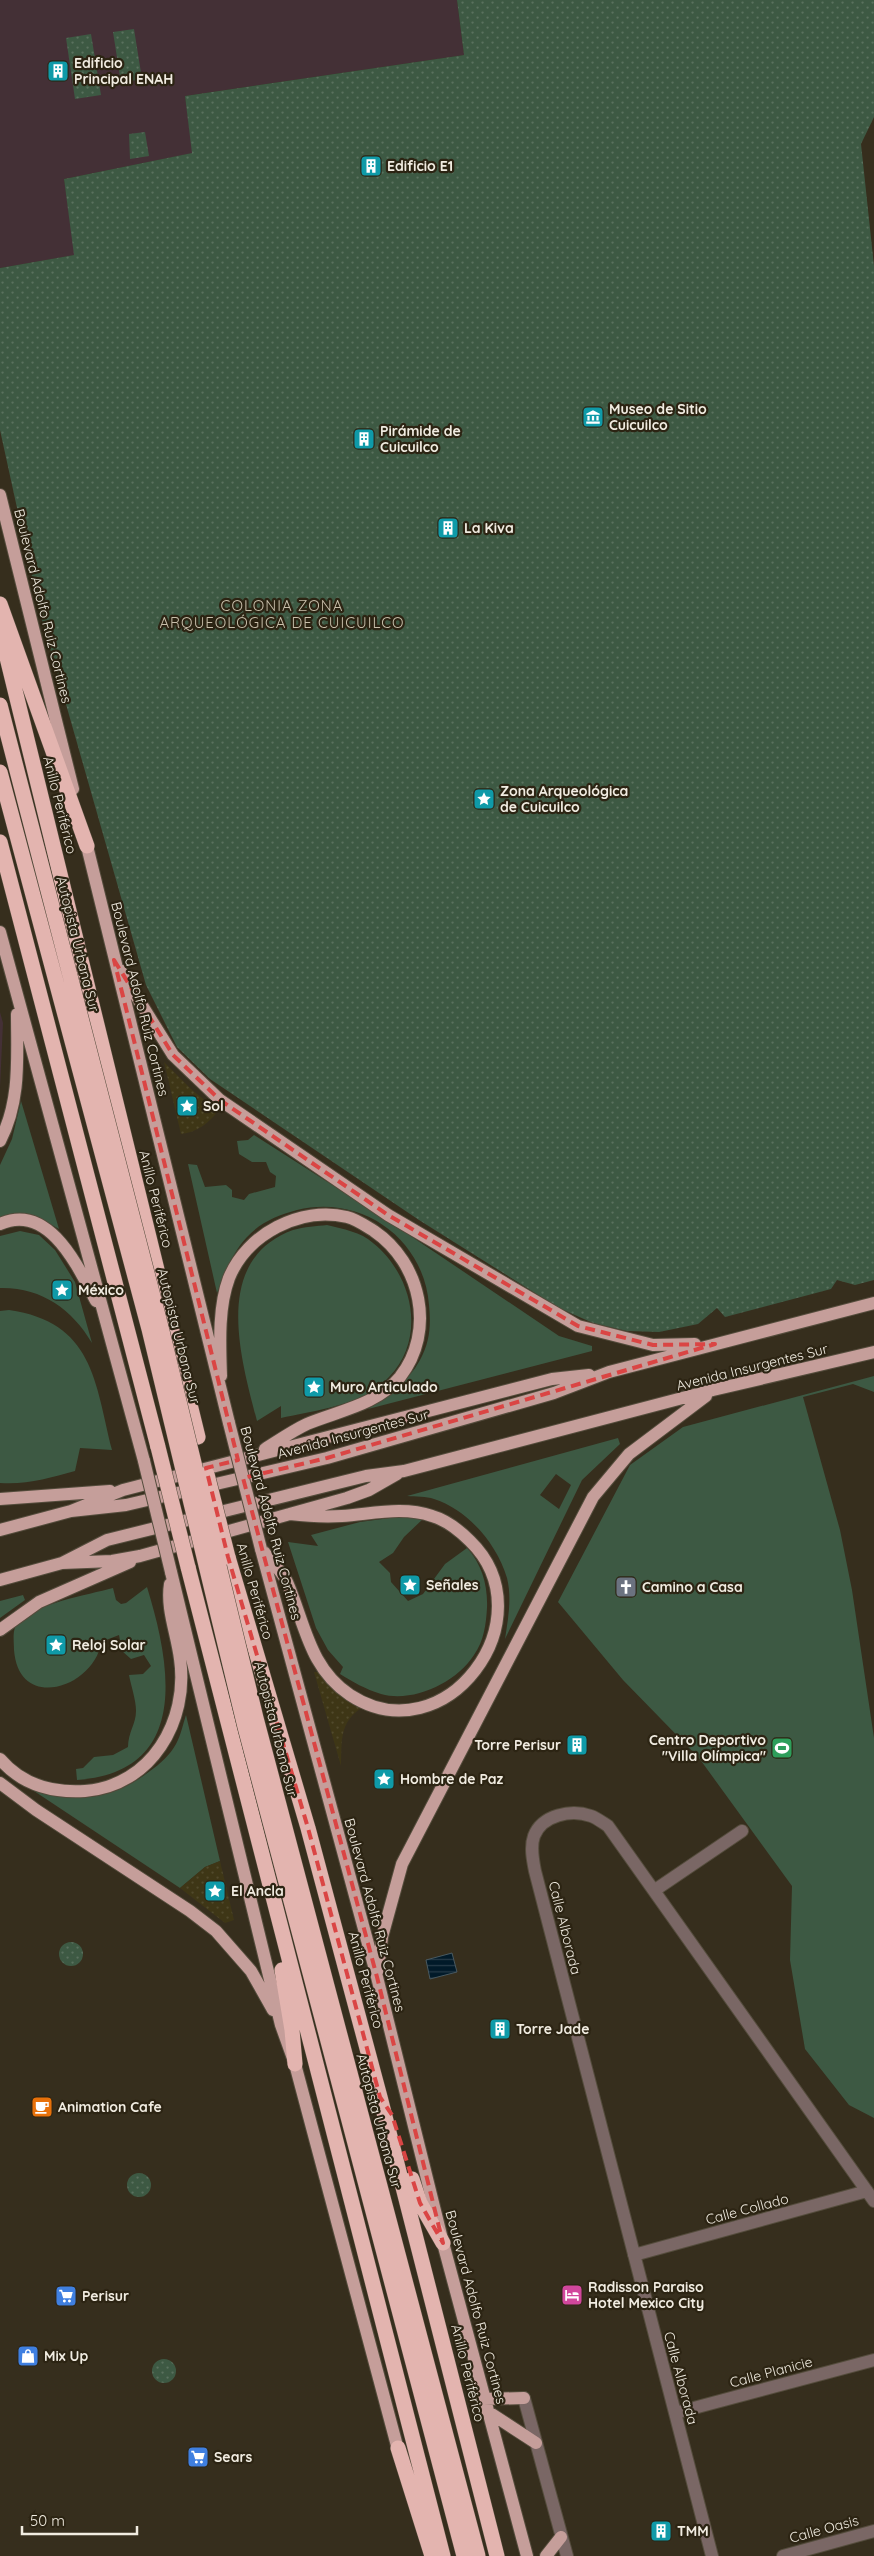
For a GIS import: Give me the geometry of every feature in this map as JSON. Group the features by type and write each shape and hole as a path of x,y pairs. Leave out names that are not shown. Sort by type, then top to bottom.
{"highway":[{"path":"0,604 87,846"},
{"name":"Anillo Periférico","path":"0,629 228,1557 308,1828 380,2097 497,2556"},
{"name":"Autopista Urbana Sur","path":"0,705 158,1318 256,1718 478,2556"},
{"name":"Autopista Urbana Sur","path":"0,772 149,1329 255,1766 464,2556"},
{"path":"0,842 158,1447 246,1797 443,2556"},
{"path":"246,1797 283,1976 292,2030 295,2064"},
{"path":"380,2097 392,2114 420,2204 443,2243"},
{"path":"398,2448 432,2556"}],"main road":[{"name":"Boulevard Adolfo Ruiz Cortines","path":"0,494 114,960 158,1129 211,1356 261,1549 377,1977 443,2243 527,2556"},
{"path":"0,932 144,1461 281,2025 295,2064 425,2556"},
{"path":"114,960 173,1055 220,1100 388,1215 578,1326 653,1345 715,1344"},
{"path":"0,1141 5,1131 17,1088 16,996"},
{"path":"222,1396 221,1342 224,1299 233,1270 250,1246 261,1236 285,1223 322,1216 354,1220 376,1232 391,1245 404,1262 415,1284 420,1311 417,1340 400,1376 372,1399 305,1425 254,1456"},
{"path":"0,1224 15,1219 45,1227 74,1262 107,1320"},
{"name":"Avenida Insurgentes Sur","path":"71,1511 126,1505 327,1458 554,1393 609,1372 874,1304"},
{"name":"Avenida Insurgentes Sur","path":"62,1564 107,1540 366,1476 404,1471 713,1390 874,1352"},
{"name":"Avenida Insurgentes Sur","path":"0,1530 71,1511 123,1490 254,1456 324,1440 552,1379 609,1372"},
{"path":"377,1977 382,1937 402,1864 593,1497 629,1454 713,1390"},
{"name":"Avenida Insurgentes Sur","path":"0,1580 62,1564 112,1561 140,1556 369,1490 404,1471"},
{"path":"0,1499 123,1490"},
{"path":"261,1549 286,1580 308,1643 321,1667 338,1686 361,1702 374,1707 393,1710 433,1704 452,1694 478,1667 489,1650 493,1636 497,1597 494,1582 482,1557 466,1537 433,1516 418,1513 388,1511 327,1517 290,1514"},
{"path":"0,1630 39,1602 111,1572 140,1556"},
{"path":"0,1759 12,1771 31,1783 53,1790 73,1792 113,1785 126,1779 151,1760 168,1732 180,1686 180,1660 169,1603 172,1573"},
{"path":"0,1783 36,1810 190,1911 216,1932 251,1971 281,2025"},
{"path":"486,2405 524,2398"},
{"path":"486,2405 536,2443"},
{"path":"546,2556 561,2537"}],"street":[{"name":"Calle Alborada","path":"712,2556 535,1871 532,1854 533,1837 540,1824 554,1816 570,1814 591,1816 608,1826 871,2196"},
{"path":"655,1890 742,1831"},
{"name":"Calle Collado","path":"634,2255 871,2196"},
{"name":"Calle Planicie","path":"675,2413 874,2360"},
{"path":"524,2398 567,2556"},
{"name":"Calle Oasis","path":"782,2556 874,2531"}],"highlighted area":[{"path":"114,960 173,1055 220,1100 388,1215 578,1326 653,1345 715,1344 327,1458 243,1478 377,1977 443,2243 420,2203 392,2115 380,2097 308,1828 228,1557 206,1468 238,1460"}],"shaded area":[{"path":"0,0 457,0 464,55 185,96 193,153 64,179 75,255 0,268"},
{"path":"0,1012 3,1023 0,1088"}],"green space":[{"name":"Zona Arqueológica de Cuicuilco","path":"457,0 874,0 874,117 861,144 874,266 874,1280 855,1285 837,1280 831,1289 725,1317 717,1308 698,1324 659,1332 627,1331 593,1323 559,1308 419,1220 210,1079 177,1047 146,985 40,613 0,430 0,268 74,255 64,179 192,153 185,96 464,55"},
{"path":"134,29 142,79 121,83 113,32"},
{"path":"91,34 101,95 75,99 66,38"},
{"path":"145,132 149,156 130,159 129,134"},
{"path":"21,1101 59,1229 31,1215 18,1214 0,1218 0,1165 12,1139"},
{"path":"254,1135 384,1218 559,1336 592,1346 592,1351 368,1409 404,1382 415,1368 423,1353 428,1340 430,1320 425,1281 415,1260 402,1242 386,1227 366,1216 344,1209 321,1207 283,1214 264,1223 252,1232 233,1256 217,1293 188,1164 197,1165 205,1187 226,1185 232,1190 232,1197 244,1200 249,1194 275,1187 276,1176 270,1172 266,1162 252,1162 239,1154 237,1141 248,1140"},
{"path":"327,1225 352,1231 368,1239 387,1256 398,1272 406,1289 410,1307 411,1326 408,1344 401,1361 389,1377 376,1390 366,1396 329,1408 281,1418 281,1406 257,1421 244,1369 240,1341 238,1314 241,1287 251,1264 267,1244 293,1230"},
{"path":"20,1231 39,1235 55,1250 75,1282 92,1343 75,1320 54,1302 29,1291 0,1288 0,1236"},
{"path":"9,1310 37,1317 58,1327 74,1341 86,1359 101,1401 112,1450 80,1448 75,1471 29,1482 0,1483 0,1311"},
{"name":"Centro Deportivo \"Villa Olímpica\"","path":"874,1376 874,1392 853,1384 803,1397 840,1530 852,1590 874,1738 874,2118 849,2105 805,2049 790,1960 792,1886 699,1758 623,1680 558,1602 630,1465 683,1427"},
{"path":"618,1438 620,1444 582,1480 505,1639 509,1609 507,1578 496,1553 488,1541 469,1520 446,1504 431,1498 407,1496","holes":["556,1474 571,1485 559,1509 540,1495"]},
{"path":"390,1518 424,1518 404,1537 393,1553 379,1562 390,1573 391,1582 408,1601 423,1594 445,1564 467,1548 477,1561 483,1576 486,1592 485,1626 480,1644 474,1655 466,1665 445,1682 420,1693 406,1696 381,1694 359,1685 340,1674 343,1667 328,1650 316,1628 288,1542 318,1546 311,1535 360,1522"},
{"path":"147,1587 156,1617 165,1680 164,1710 156,1736 139,1757 114,1773 77,1780 76,1769 83,1768 94,1757 113,1755 128,1747 136,1711 129,1675 143,1674 151,1666 144,1655 131,1659 122,1651 119,1635 101,1642 96,1658 86,1671 73,1681 57,1686 42,1687 29,1682 19,1670 14,1650 14,1629 25,1617 48,1605 113,1588 116,1600 121,1604 126,1603"},
{"path":"23,1595 25,1600 0,1618 0,1601"},
{"path":"186,1715 220,1861 205,1867 180,1888 31,1789 64,1796 93,1796 107,1794 136,1781 168,1756 178,1741"},
{"path":"66,1942 76,1942 83,1949 83,1959 76,1966 66,1966 59,1959 59,1949"},
{"path":"134,2173 144,2173 151,2180 151,2190 144,2197 134,2197 127,2190 127,2180"},
{"path":"159,2359 169,2359 176,2366 176,2376 169,2383 159,2383 152,2376 152,2366"}],"sand":[{"path":"164,1062 191,1089 218,1111 210,1120 197,1129 181,1134"},
{"path":"314,1672 319,1672 349,1701 363,1707 350,1719 343,1732 341,1766"},
{"path":"220,1861 234,1920 225,1923 180,1888 205,1867"}],"water":[{"path":"452,1953 457,1972 430,1979 426,1960"}],"place":[{"name":"Edificio Principal ENAH","path":"58,71"},
{"name":"Edificio E1","path":"371,166"},
{"name":"Museo de Sitio Cuicuilco","path":"593,417"},
{"name":"Pirámide de Cuicuilco","path":"364,439"},
{"name":"La Kiva","path":"448,528"},
{"name":"Zona Arqueológica de Cuicuilco","path":"484,799"},
{"name":"Sol","path":"187,1106"},
{"name":"México","path":"62,1290"},
{"name":"Muro Articulado","path":"314,1387"},
{"name":"Señales","path":"410,1585"},
{"name":"Camino a Casa","path":"626,1587"},
{"name":"Reloj Solar","path":"56,1645"},
{"name":"Torre Perisur","path":"577,1745"},
{"name":"Centro Deportivo \"Villa Olímpica\"","path":"782,1748"},
{"name":"Hombre de Paz","path":"384,1779"},
{"name":"El Ancla","path":"215,1891"},
{"name":"Torre Jade","path":"500,2029"},
{"name":"Animation Cafe","path":"42,2107"},
{"name":"Radisson Paraiso Hotel Mexico City","path":"572,2295"},
{"name":"Perisur","path":"66,2296"},
{"name":"Mix Up","path":"28,2356"},
{"name":"Sears","path":"198,2457"},
{"name":"TMM","path":"661,2531"}],"district":[{"name":"COLONIA ZONA ARQUEOLÓGICA DE CUICUILCO","path":"282,614"}]}
